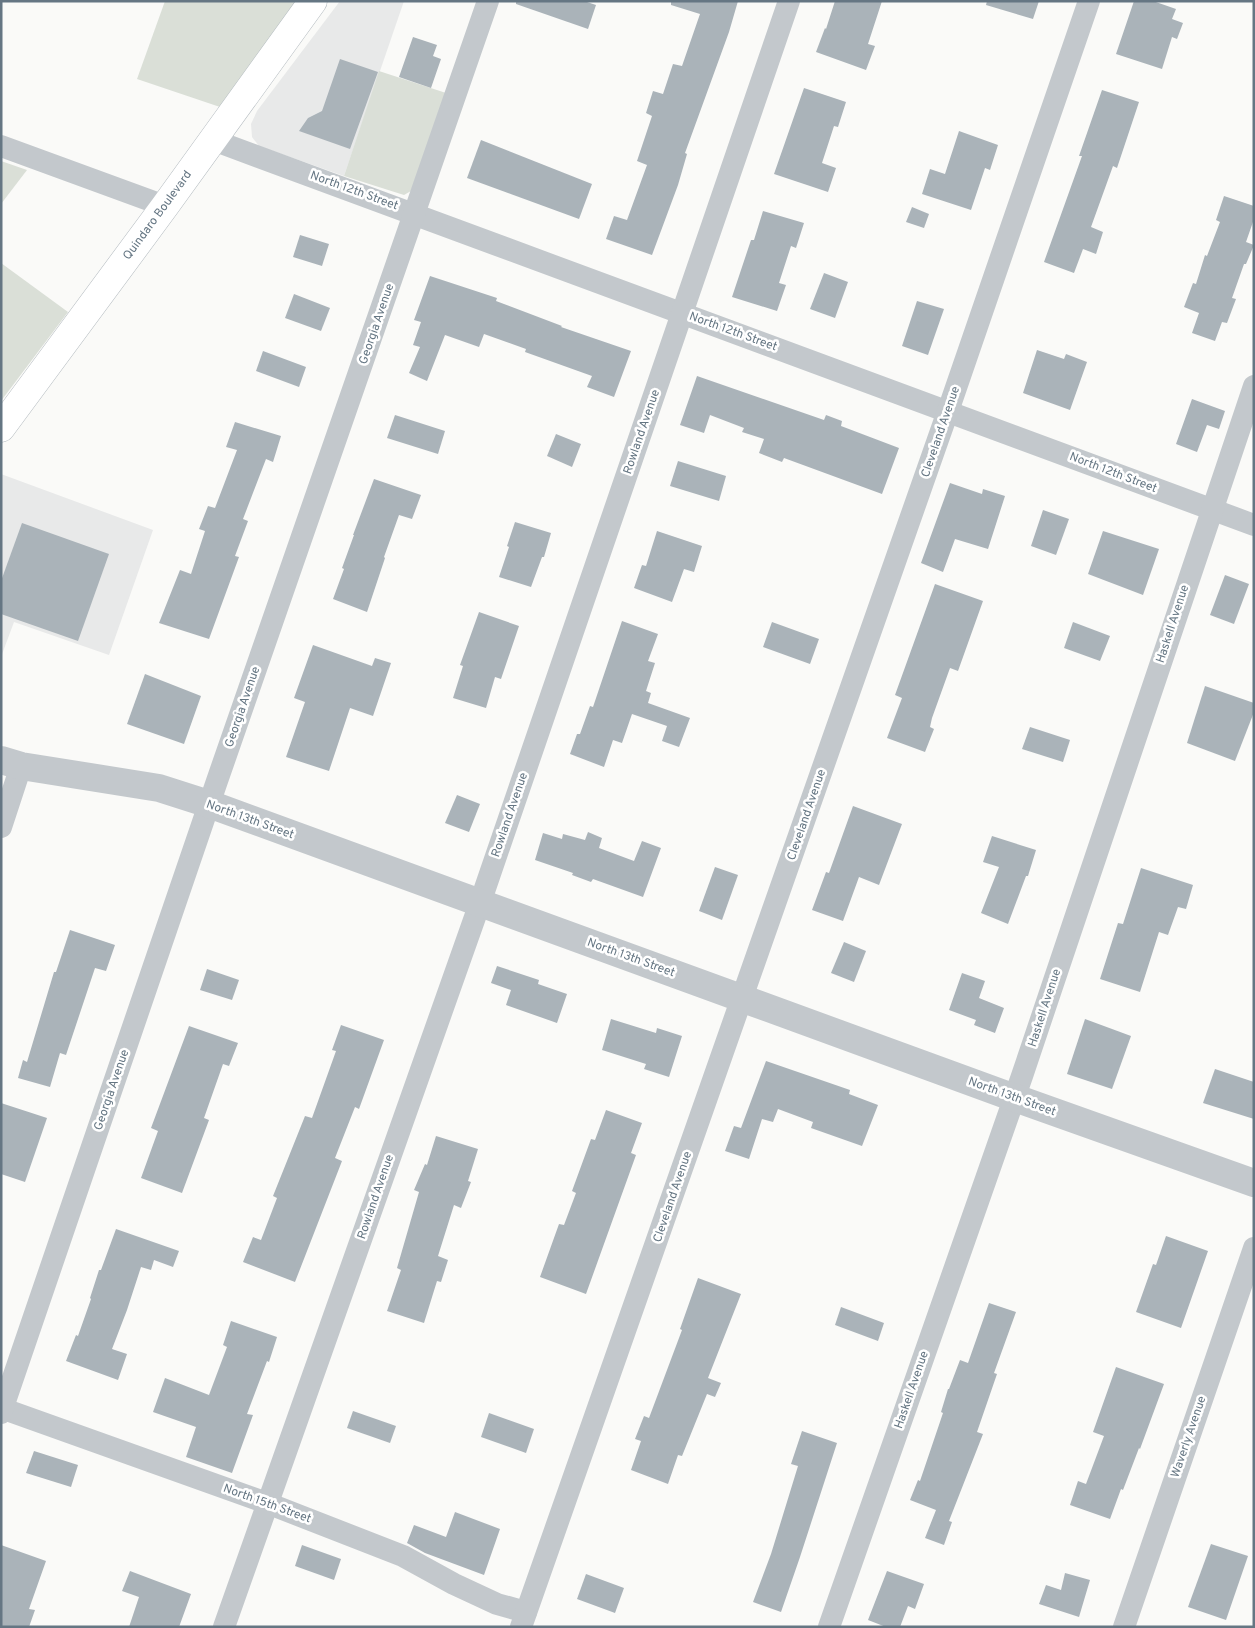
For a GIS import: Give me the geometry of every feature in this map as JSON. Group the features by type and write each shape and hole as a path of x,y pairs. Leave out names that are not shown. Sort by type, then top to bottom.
{"main road":[{"name":"Quindaro Boulevard","path":"1,428 313,1"}],"street":[{"name":"Georgia Avenue","path":"2,1410 209,804 488,1"},
{"name":"Rowland Avenue","path":"224,1627 480,904 789,1"},
{"name":"Cleveland Avenue","path":"524,1620 948,411 1089,1"},
{"name":"North 12th Street","path":"213,140 1254,525"},
{"path":"1,146 165,206"},
{"name":"Haskell Avenue","path":"829,1627 1015,1098 1254,386"},
{"path":"1,828 11,763"},
{"name":"North 13th Street","path":"11,763 159,788 209,804 480,904 1254,1183"},
{"name":"Waverly Avenue","path":"1124,1627 1254,1248"},
{"name":"North 15th Street","path":"2,1410 267,1503 403,1556 497,1604 524,1620"}],"shaded area":[{"path":"165,1 297,1 220,107 137,79"},
{"path":"340,1 404,1 344,176 259,146 252,137 251,124 257,111"},
{"path":"379,71 446,93 411,191 404,195 344,176"},
{"path":"1,161 27,170 1,204"},
{"path":"1,263 68,312 1,401"},
{"path":"1,474 153,530 109,655 14,622 1,657"}],"building":[{"path":"516,1 584,1 596,5 588,29 516,4"},
{"path":"671,1 738,1 729,32 685,153 687,154 678,185 652,255 606,239 614,216 627,220 647,165 637,161 652,116 646,113 653,91 663,94 673,64 682,66 700,14 671,5"},
{"path":"835,1 882,1 868,44 875,46 866,70 816,52"},
{"path":"987,1 1039,1 1033,19 986,5"},
{"path":"1134,1 1153,1 1176,9 1172,19 1183,23 1177,39 1172,37 1162,69 1116,54"},
{"path":"413,37 437,45 433,56 441,59 431,88 399,77"},
{"path":"340,59 378,72 350,149 299,131 308,118 322,111"},
{"path":"804,88 846,102 838,127 834,126 822,163 836,168 828,192 774,174"},
{"path":"1102,90 1139,102 1117,168 1113,166 1091,227 1103,232 1096,254 1083,249 1074,273 1044,262 1082,156 1079,156"},
{"path":"959,131 998,145 990,170 985,168 971,210 922,194 930,169 945,174"},
{"path":"481,140 592,184 579,219 467,178"},
{"path":"1224,196 1254,206 1254,219 1246,242 1254,245 1246,264 1244,264 1232,298 1236,299 1227,323 1222,322 1215,341 1192,333 1199,313 1184,307 1193,283 1196,284 1205,255 1207,256 1220,222 1216,220"},
{"path":"912,207 929,214 924,228 906,222"},
{"path":"763,211 804,223 796,248 791,246 779,283 786,285 777,311 732,297"},
{"path":"300,235 329,244 322,266 293,257"},
{"path":"824,273 848,282 835,318 810,309"},
{"path":"430,276 497,298 496,301 561,327 631,351 614,397 587,387 592,376 525,352 526,349 484,334 479,347 445,335 427,381 409,373 420,347 413,345 421,322 414,320"},
{"path":"294,294 330,308 321,331 285,318"},
{"path":"917,301 944,309 928,355 902,346"},
{"path":"1037,350 1064,359 1066,354 1087,362 1070,410 1023,393"},
{"path":"263,351 306,367 299,387 256,371"},
{"path":"697,376 824,420 826,415 842,421 841,426 899,448 882,494 784,458 782,462 759,453 764,439 742,432 744,428 710,415 704,433 680,425"},
{"path":"1192,399 1225,411 1219,429 1207,425 1197,452 1176,444"},
{"path":"395,415 445,431 438,454 387,438"},
{"path":"235,422 281,436 273,462 266,459 243,519 248,521 235,556 239,557 209,639 159,623 180,570 191,574 205,531 199,529 208,506 215,508 237,450 226,447"},
{"path":"556,434 581,444 572,467 547,456"},
{"path":"678,461 726,476 719,501 670,486"},
{"path":"374,479 421,495 412,519 399,515 367,612 333,599 344,569 342,568 353,535"},
{"path":"950,483 982,494 983,489 1005,496 988,549 955,539 943,572 921,563"},
{"path":"1043,510 1069,519 1056,555 1031,546"},
{"path":"515,522 551,533 544,557 542,557 531,587 499,577"},
{"path":"22,523 109,554 78,641 1,614 1,581"},
{"path":"657,531 702,546 694,572 684,569 672,602 634,588 642,565 646,566"},
{"path":"1103,531 1159,549 1143,595 1088,574"},
{"path":"1225,575 1249,584 1234,624 1210,615"},
{"path":"935,584 983,601 958,671 950,668 932,718 930,727 934,729 925,752 887,738 902,698 895,695"},
{"path":"479,612 519,626 501,679 495,677 486,708 453,698 463,666 460,665"},
{"path":"622,621 658,634 648,661 655,663 646,691 651,693 648,703 690,718 679,747 662,741 667,726 632,714 622,743 613,740 604,767 570,754 577,734 580,734 590,706 593,707"},
{"path":"772,622 819,639 810,664 763,647"},
{"path":"1073,622 1110,636 1100,661 1064,648"},
{"path":"313,645 372,666 375,658 391,663 373,716 350,708 329,771 286,757 305,702 294,698"},
{"path":"145,674 201,696 184,744 127,724"},
{"path":"1205,686 1254,703 1254,712 1235,761 1187,743"},
{"path":"1030,727 1070,740 1063,762 1022,749"},
{"path":"457,795 480,804 469,832 445,823"},
{"path":"853,806 902,824 879,885 859,877 843,921 812,910 826,872 829,873"},
{"path":"588,832 602,838 599,848 634,861 642,841 661,848 643,897 593,879 591,882 572,875 573,873 535,860 543,833 562,839 563,834 585,840"},
{"path":"992,836 1036,850 1028,876 1026,876 1008,924 981,913 999,867 983,862"},
{"path":"715,867 738,875 722,920 699,911"},
{"path":"1141,868 1193,885 1186,909 1178,907 1168,935 1159,932 1140,992 1100,979 1118,923 1123,924"},
{"path":"70,930 115,945 106,971 95,968 66,1055 60,1053 50,1087 18,1078 23,1060 27,1062 54,972 56,972"},
{"path":"844,942 866,951 854,982 831,973"},
{"path":"497,966 539,980 538,984 567,994 557,1023 506,1005 511,990 491,983"},
{"path":"207,969 239,980 232,1000 200,990"},
{"path":"962,973 985,981 979,998 1004,1008 995,1033 974,1025 976,1020 949,1010"},
{"path":"611,1019 656,1033 657,1028 682,1036 669,1077 644,1069 646,1064 602,1050"},
{"path":"1085,1019 1131,1036 1112,1089 1067,1074"},
{"path":"341,1025 384,1040 359,1109 355,1107 335,1158 342,1161 295,1282 243,1262 253,1237 261,1240 277,1198 273,1196 305,1116 312,1118 336,1051 332,1050"},
{"path":"189,1026 238,1043 229,1066 223,1064 204,1118 209,1120 182,1193 141,1178 158,1131 151,1128"},
{"path":"766,1061 850,1090 849,1094 878,1105 862,1146 811,1128 813,1122 778,1109 773,1122 762,1119 749,1159 725,1151 734,1126 741,1128"},
{"path":"1215,1069 1254,1082 1254,1119 1203,1103"},
{"path":"1,1103 47,1118 25,1182 1,1174"},
{"path":"606,1110 642,1123 631,1153 636,1155 586,1294 540,1277 559,1224 564,1225 576,1193 572,1191 591,1139 595,1140"},
{"path":"436,1136 478,1149 468,1181 471,1182 461,1208 454,1205 438,1256 448,1260 441,1282 437,1281 424,1323 387,1311 401,1270 397,1268 419,1192 414,1190 425,1164 427,1165"},
{"path":"116,1229 179,1251 173,1267 154,1260 151,1270 141,1267 112,1349 127,1354 118,1380 66,1361 76,1335 78,1336 99,1270 101,1270"},
{"path":"1166,1236 1208,1251 1181,1328 1136,1312 1153,1264 1156,1265"},
{"path":"698,1278 741,1294 708,1378 721,1383 715,1397 707,1394 682,1456 678,1455 668,1484 631,1470 641,1441 635,1439 644,1416 649,1418 682,1330 680,1329"},
{"path":"989,1303 1016,1312 994,1373 997,1374 977,1432 983,1434 949,1521 952,1522 944,1545 925,1538 936,1510 910,1500 918,1480 920,1481 943,1413 941,1412 948,1389 960,1360 968,1363"},
{"path":"841,1307 884,1323 878,1341 835,1325"},
{"path":"231,1321 277,1337 269,1362 267,1361 247,1414 253,1415 232,1473 186,1457 196,1427 153,1412 165,1378 209,1395 227,1347 223,1345"},
{"path":"1116,1367 1164,1384 1140,1449 1123,1490 1121,1489 1110,1519 1070,1505 1078,1481 1086,1484 1104,1436 1093,1432"},
{"path":"353,1411 396,1426 390,1443 347,1428"},
{"path":"489,1413 534,1429 526,1453 481,1437"},
{"path":"802,1431 837,1443 781,1612 753,1602 771,1554 798,1466 791,1464"},
{"path":"34,1451 78,1465 71,1487 26,1473"},
{"path":"455,1512 500,1529 484,1575 425,1553 407,1543 414,1525 446,1537"},
{"path":"1211,1544 1248,1556 1226,1620 1188,1607"},
{"path":"1,1545 46,1561 29,1609 35,1610 29,1627 1,1627"},
{"path":"302,1545 341,1559 334,1580 295,1566"},
{"path":"130,1571 191,1594 179,1627 129,1627 139,1597 122,1591"},
{"path":"887,1571 924,1584 915,1609 908,1606 900,1627 886,1627 868,1620"},
{"path":"1065,1573 1090,1580 1079,1617 1039,1604 1046,1585 1061,1590"},
{"path":"586,1574 624,1588 615,1613 577,1599"}]}
